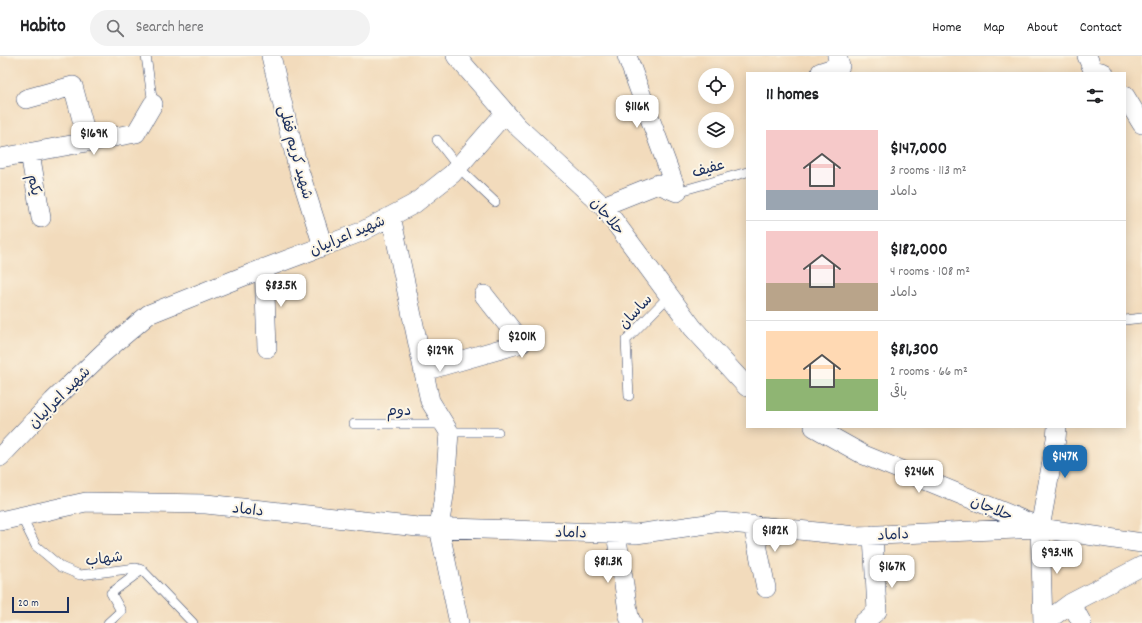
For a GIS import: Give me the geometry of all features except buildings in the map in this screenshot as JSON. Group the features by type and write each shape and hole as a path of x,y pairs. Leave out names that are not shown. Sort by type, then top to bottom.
{"street":[{"name":"شهید کریم قفلی","path":"271,56 297,164 323,246"},
{"name":"حلاجان","path":"456,56 518,127 603,206 694,328 746,386"},
{"path":"627,56 677,192"},
{"path":"821,72 840,66 837,56"},
{"path":"26,99 73,86 88,142"},
{"path":"1126,98 1142,124"},
{"path":"0,158 136,133 153,104"},
{"name":"شهید اعرابیان","path":"0,457 53,401 103,353 149,314 264,268 362,232 414,204 452,174 505,113"},
{"name":"یکم","path":"30,153 41,218"},
{"path":"603,206 658,184 677,192"},
{"path":"391,216 430,401 447,428 446,489 440,528 460,623"},
{"path":"264,268 266,348"},
{"path":"424,371 522,343 484,295"},
{"name":"حلاجان","path":"816,428 864,455 1040,528"},
{"path":"1043,623 1040,528 1057,428"},
{"name":"داماد","path":"0,521 86,502 206,504 418,528 636,534 721,522 856,536 1040,528 1142,543"},
{"path":"753,525 766,588"},
{"path":"616,533 629,617 632,623"},
{"path":"863,623 877,611 873,535"},
{"path":"1043,623 1071,603 1142,566"},
{"path":"1071,603 1082,623"}],"lane":[{"path":"146,56 153,104"},
{"path":"437,140 458,167 495,202"},
{"name":"عفیف","path":"677,192 746,172"},
{"name":"ساسان","path":"629,396 626,340 669,296"},
{"path":"1126,320 1142,318"},
{"name":"دوم","path":"354,424 498,432"},
{"name":"شهاب","path":"22,516 36,546 61,567 80,575 136,568 142,570 193,623"},
{"path":"108,623 120,611 111,593 142,570"}]}
